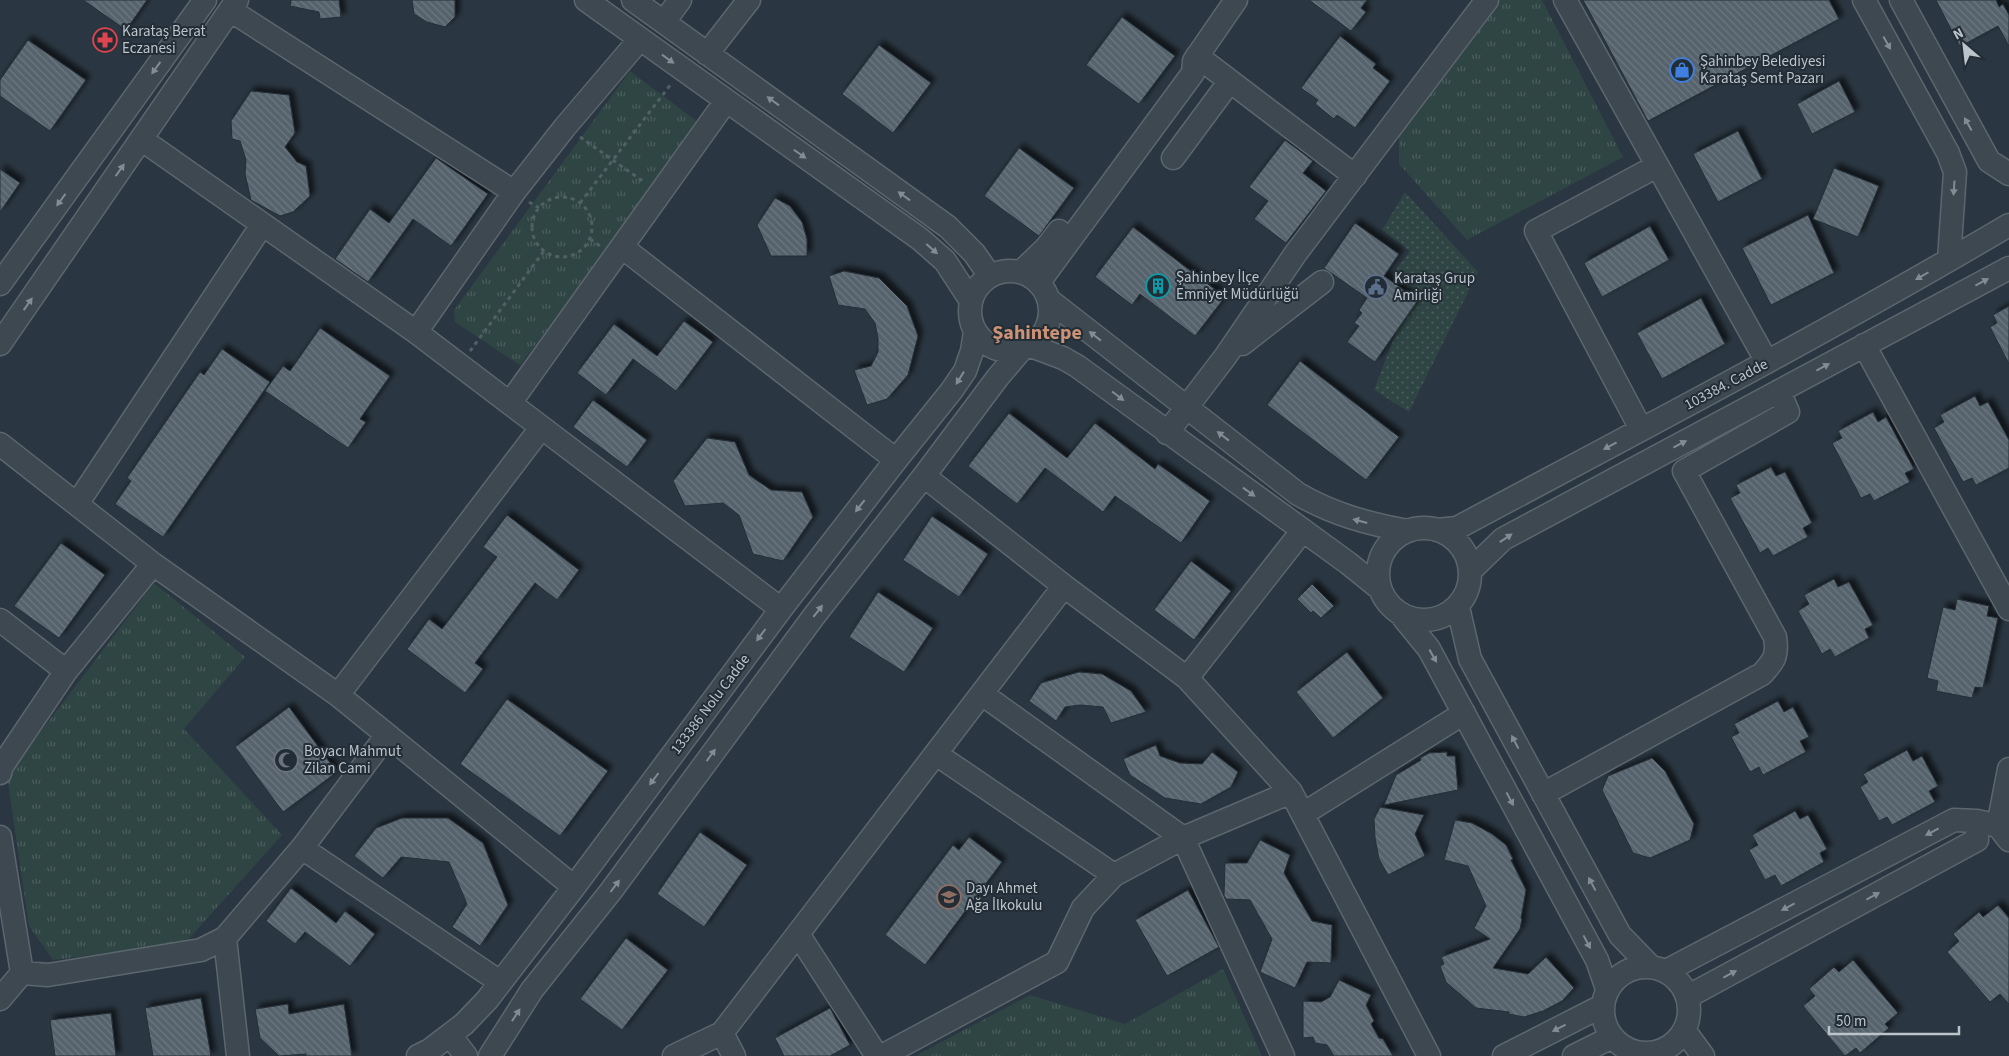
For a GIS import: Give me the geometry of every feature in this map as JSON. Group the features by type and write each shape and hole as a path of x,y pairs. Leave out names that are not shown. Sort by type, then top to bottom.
{"street":[{"path":"0,284 205,0"},
{"path":"586,0 934,250 950,268 971,301"},
{"path":"633,0 948,227 974,253 990,276"},
{"path":"664,22 680,0"},
{"path":"708,54 749,0"},
{"path":"1236,0 1195,58 1182,66 1046,248 1036,285 1050,316 1046,331 1026,348 1011,352 990,346 975,332 971,322 971,301 975,291 990,276 1000,272 1036,285 1298,494 1316,505 1358,521 1408,531"},
{"path":"1167,433 1225,357 1296,253 1486,0"},
{"path":"1565,0 1767,362"},
{"path":"1864,0 1948,153 1955,172 1949,260"},
{"path":"1901,0 1989,161 2009,174"},
{"path":"0,344 234,5 514,192"},
{"path":"416,332 514,192 565,127 640,39"},
{"path":"1195,58 1230,81 1354,176"},
{"path":"1173,158 1230,81"},
{"path":"510,404 726,101"},
{"path":"141,140 416,332 780,609"},
{"path":"1641,430 1536,231 1658,166"},
{"path":"77,504 262,225"},
{"name":"103384. Cadde","path":"1438,530 1457,528 1641,430 1767,362 2009,225"},
{"path":"622,247 896,460"},
{"path":"1470,571 1503,539 2009,268"},
{"path":"1225,357 1322,282"},
{"name":"133386 Nolu Cadde","path":"418,1056 430,1050 464,1024 500,982 574,887 780,609 952,390 965,371 972,351 975,332"},
{"path":"1864,345 2009,609"},
{"path":"1026,348 1063,358 1077,366 1348,563 1378,588 1388,605 1403,617 1429,649 1597,960 1605,997 1604,1022 1622,1047"},
{"name":"133386 Nolu Cadde","path":"490,1056 532,990 611,891 808,624 924,476 998,376 1026,348"},
{"path":"1543,794 1762,674 1774,661 1777,647 1775,637 1684,471 1788,412 1779,391"},
{"path":"338,695 541,428"},
{"path":"0,444 153,564 338,695 574,887"},
{"path":"924,476 1064,586 1186,678 1291,792 1429,1056"},
{"path":"1378,588 1377,571 1382,554 1392,540 1408,531 1422,528 1438,530 1454,538 1465,553 1470,571 1468,590 1458,607 1441,618 1422,622 1403,617"},
{"path":"1186,678 1303,530"},
{"path":"0,773 2,766 66,670 153,564"},
{"path":"674,1056 722,1033 1064,586"},
{"path":"1458,607 1470,659 1620,936 1658,969 1680,982 1687,997 1689,1014 1684,1030 1660,1054 1641,1053 1622,1047 1574,1056"},
{"path":"0,620 66,670"},
{"path":"982,694 1183,838 1282,1056"},
{"path":"1303,814 1464,713"},
{"path":"22,972 48,975 200,950 225,938 302,848 387,735"},
{"path":"936,754 1114,875"},
{"path":"1687,997 1995,829 2009,769"},
{"path":"882,1056 1057,962 1083,908 1114,875 1183,838 1291,792"},
{"path":"1504,1056 1605,997 1618,976 1633,968 1658,969 1954,820 1995,829"},
{"path":"0,836 22,972 0,999"},
{"path":"302,848 500,982"},
{"path":"798,934 876,1056"},
{"path":"225,938 238,1056"},
{"path":"1684,1030 1703,1056"},
{"path":"722,1033 734,1056"},
{"path":"450,1035 466,1056"}],"path":[{"path":"580,203 682,69"},
{"path":"565,127 613,159 660,194"},
{"path":"558,196 574,198 580,203 587,208 593,223 590,239 580,252 566,257 550,255 537,246 531,231 533,215 543,202 558,196"},
{"path":"460,365 544,251"}],"green space":[{"path":"1500,0 1542,0 1623,157 1467,240 1399,164 1399,132"},
{"path":"630,71 702,125 520,365 455,322 454,310"},
{"path":"1405,192 1478,272 1409,412 1374,390 1412,291 1392,275 1410,251 1382,230"},
{"path":"154,583 245,657 184,729 282,835 185,943 53,960 29,926 7,776"},
{"path":"1223,969 1262,1056 915,1056 1030,995 1125,1024"}],"building":[{"path":"83,0 147,0 126,30"},
{"path":"291,0 339,0 341,17 320,19 319,12 290,6"},
{"path":"412,0 455,0 455,17 445,27 427,22 414,14"},
{"path":"1309,0 1367,0 1361,8 1366,12 1351,31"},
{"name":"Şahinbey Belediyesi Karataş Semt Pazarı","path":"1583,0 1829,0 1839,19 1648,121"},
{"path":"1936,0 1996,0 1999,7 2003,4 2009,15 2009,46 1998,26 1961,46 1959,45"},
{"path":"1122,17 1175,56 1139,104 1086,65"},
{"path":"1340,36 1376,64 1373,68 1390,81 1355,128 1337,115 1334,119 1315,104 1318,100 1301,88"},
{"path":"28,40 86,80 50,131 0,96 0,80"},
{"path":"879,45 931,83 893,133 842,94"},
{"path":"1839,81 1855,112 1812,134 1797,104"},
{"path":"251,91 289,95 295,133 285,147 297,162 306,166 310,196 293,212 280,216 251,200 245,174 246,160 240,141 232,139 231,121"},
{"path":"1738,131 1762,179 1718,202 1693,154"},
{"path":"1285,140 1313,161 1303,173 1326,191 1286,243 1254,219 1268,201 1249,187"},
{"path":"1019,148 1074,188 1039,236 984,196"},
{"path":"436,158 488,194 451,246 413,219 368,282 335,259 370,209 389,223"},
{"path":"1834,168 1879,186 1858,237 1813,219"},
{"path":"0,169 20,183 0,212"},
{"path":"775,198 790,206 802,222 807,239 807,256 771,256 757,225"},
{"path":"1808,215 1834,273 1771,305 1742,248"},
{"name":"Karataş Grup Amirliği","path":"1355,223 1399,254 1384,276 1418,300 1375,362 1347,342 1359,326 1354,323 1362,313 1359,310 1367,298 1324,268"},
{"path":"1650,226 1669,260 1602,297 1584,263"},
{"name":"Şahinbey İlçe Emniyet Müdürlüğü","path":"1133,227 1225,297 1195,336 1140,294 1132,305 1095,277"},
{"path":"844,271 879,278 907,306 918,336 908,375 887,399 867,405 854,370 871,366 878,352 878,338 875,323 865,309 838,305 829,276"},
{"path":"1701,298 1725,344 1662,379 1637,333"},
{"path":"2009,306 2009,364 1990,327 1997,323 1993,315"},
{"path":"684,321 713,342 676,391 633,359 606,395 577,373 614,324 657,356"},
{"path":"320,328 390,376 360,419 366,422 348,448 265,391 283,366 290,371"},
{"path":"222,349 270,382 163,537 115,504 131,481 127,478 200,372 204,375"},
{"path":"1300,361 1399,437 1366,480 1267,405"},
{"path":"1975,396 1980,406 1988,402 2009,440 2009,468 1976,485 1972,478 1963,482 1934,428 1944,422 1940,415"},
{"path":"593,400 647,440 627,467 573,427"},
{"path":"1873,412 1878,422 1886,417 1914,469 1905,473 1910,482 1874,501 1870,494 1861,498 1832,443 1842,438 1838,431"},
{"path":"1009,413 1067,458 1095,423 1155,469 1158,464 1210,501 1181,543 1115,496 1103,512 1045,468 1017,504 968,466"},
{"path":"707,438 735,442 749,475 771,490 802,492 813,517 783,561 753,554 739,515 723,503 685,506 673,481"},
{"path":"1771,467 1776,476 1785,472 1812,523 1803,528 1808,537 1773,556 1768,548 1760,553 1730,498 1740,493 1736,485"},
{"path":"507,515 579,570 557,600 535,583 475,663 483,669 465,693 407,649 429,619 442,629 497,557 483,547"},
{"path":"932,516 988,554 959,597 903,560"},
{"path":"61,543 105,575 59,638 14,606"},
{"path":"1191,561 1231,591 1194,640 1154,610"},
{"path":"1834,579 1838,587 1849,582 1873,625 1865,629 1869,638 1835,657 1830,649 1822,654 1798,611 1809,604 1804,595"},
{"path":"1312,584 1334,606 1321,618 1313,611 1311,613 1297,599"},
{"path":"878,592 933,628 904,672 849,637"},
{"path":"1957,599 1989,606 1987,616 1998,618 1983,688 1975,687 1972,698 1936,691 1938,681 1927,678 1943,607 1955,610"},
{"path":"1347,652 1383,698 1333,738 1296,692"},
{"path":"1079,672 1102,674 1131,691 1146,712 1111,723 1103,707 1080,705 1065,707 1056,721 1029,701 1041,683"},
{"path":"507,699 608,771 560,836 460,764"},
{"path":"1778,701 1784,712 1793,707 1809,737 1800,741 1806,752 1763,775 1759,767 1750,772 1731,737 1739,733 1734,724"},
{"name":"Boyacı Mahmut Zilan Cami","path":"289,707 337,772 283,812 235,747"},
{"path":"1156,745 1160,756 1180,763 1202,764 1212,752 1238,772 1231,787 1201,804 1165,798 1130,775 1123,759"},
{"path":"1907,750 1913,761 1922,756 1938,786 1929,791 1935,802 1892,825 1887,817 1879,821 1860,787 1868,782 1863,774"},
{"path":"1447,752 1447,756 1455,756 1458,790 1384,805 1396,775 1429,753"},
{"path":"1652,758 1665,771 1694,824 1690,840 1650,858 1633,853 1602,790 1608,776"},
{"path":"1380,807 1424,815 1415,834 1425,856 1388,875 1379,859 1375,838 1374,819"},
{"path":"1795,811 1800,819 1808,815 1827,849 1820,853 1824,862 1781,886 1775,875 1765,880 1749,850 1758,845 1752,835"},
{"path":"402,818 448,818 483,843 508,905 480,946 452,927 467,904 449,862 401,857 383,878 354,856 376,828"},
{"path":"1455,820 1472,823 1492,834 1506,845 1513,859 1511,860 1526,890 1520,929 1493,968 1528,974 1546,957 1574,988 1562,1001 1543,1011 1524,1017 1509,1014 1509,1012 1476,1008 1446,982 1440,966 1444,964 1441,957 1490,939 1474,928 1486,906 1468,866 1444,860"},
{"path":"700,832 747,865 704,927 657,894"},
{"path":"969,837 1002,862 925,965 885,935 953,845 959,850"},
{"path":"1260,840 1290,855 1284,873 1312,921 1332,925 1331,963 1307,962 1295,988 1260,972 1272,939 1250,900 1226,899 1224,895 1225,863 1247,863"},
{"path":"291,888 336,923 345,911 375,934 350,966 305,932 295,944 266,921"},
{"path":"1188,890 1219,947 1167,976 1135,920"},
{"path":"1998,905 2009,918 2009,1004 2000,994 1990,1002 1947,952 1959,941 1953,934 1979,912 1983,917"},
{"path":"626,938 668,970 622,1030 580,999"},
{"path":"1853,960 1898,1013 1885,1024 1889,1028 1860,1053 1856,1048 1845,1056 1803,1006 1815,996 1809,989 1834,967 1839,972"},
{"path":"1339,980 1371,995 1366,1005 1374,1021 1371,1024 1393,1056 1334,1056 1327,1045 1315,1043 1313,1037 1303,1038 1303,1001 1321,1002 1330,997"},
{"path":"201,998 211,1056 153,1056 145,1008"},
{"path":"288,1004 289,1014 344,1004 352,1056 306,1056 306,1054 279,1056 260,1038 255,1009"},
{"path":"830,1008 850,1045 830,1056 784,1056 775,1038"},
{"path":"111,1013 116,1056 55,1056 50,1020"}],"place":[{"name":"Karataş Berat Eczanesi","path":"105,40"},
{"name":"Şahinbey Belediyesi Karataş Semt Pazarı","path":"1682,70"},
{"name":"Şahinbey İlçe Emniyet Müdürlüğü","path":"1158,286"},
{"name":"Karataş Grup Amirliği","path":"1376,287"},
{"name":"Boyacı Mahmut Zilan Cami","path":"286,760"},
{"name":"Dayı Ahmet Ağa İlkokulu","path":"949,897"}],"district":[{"name":"Şahintepe","path":"1037,332"}]}
